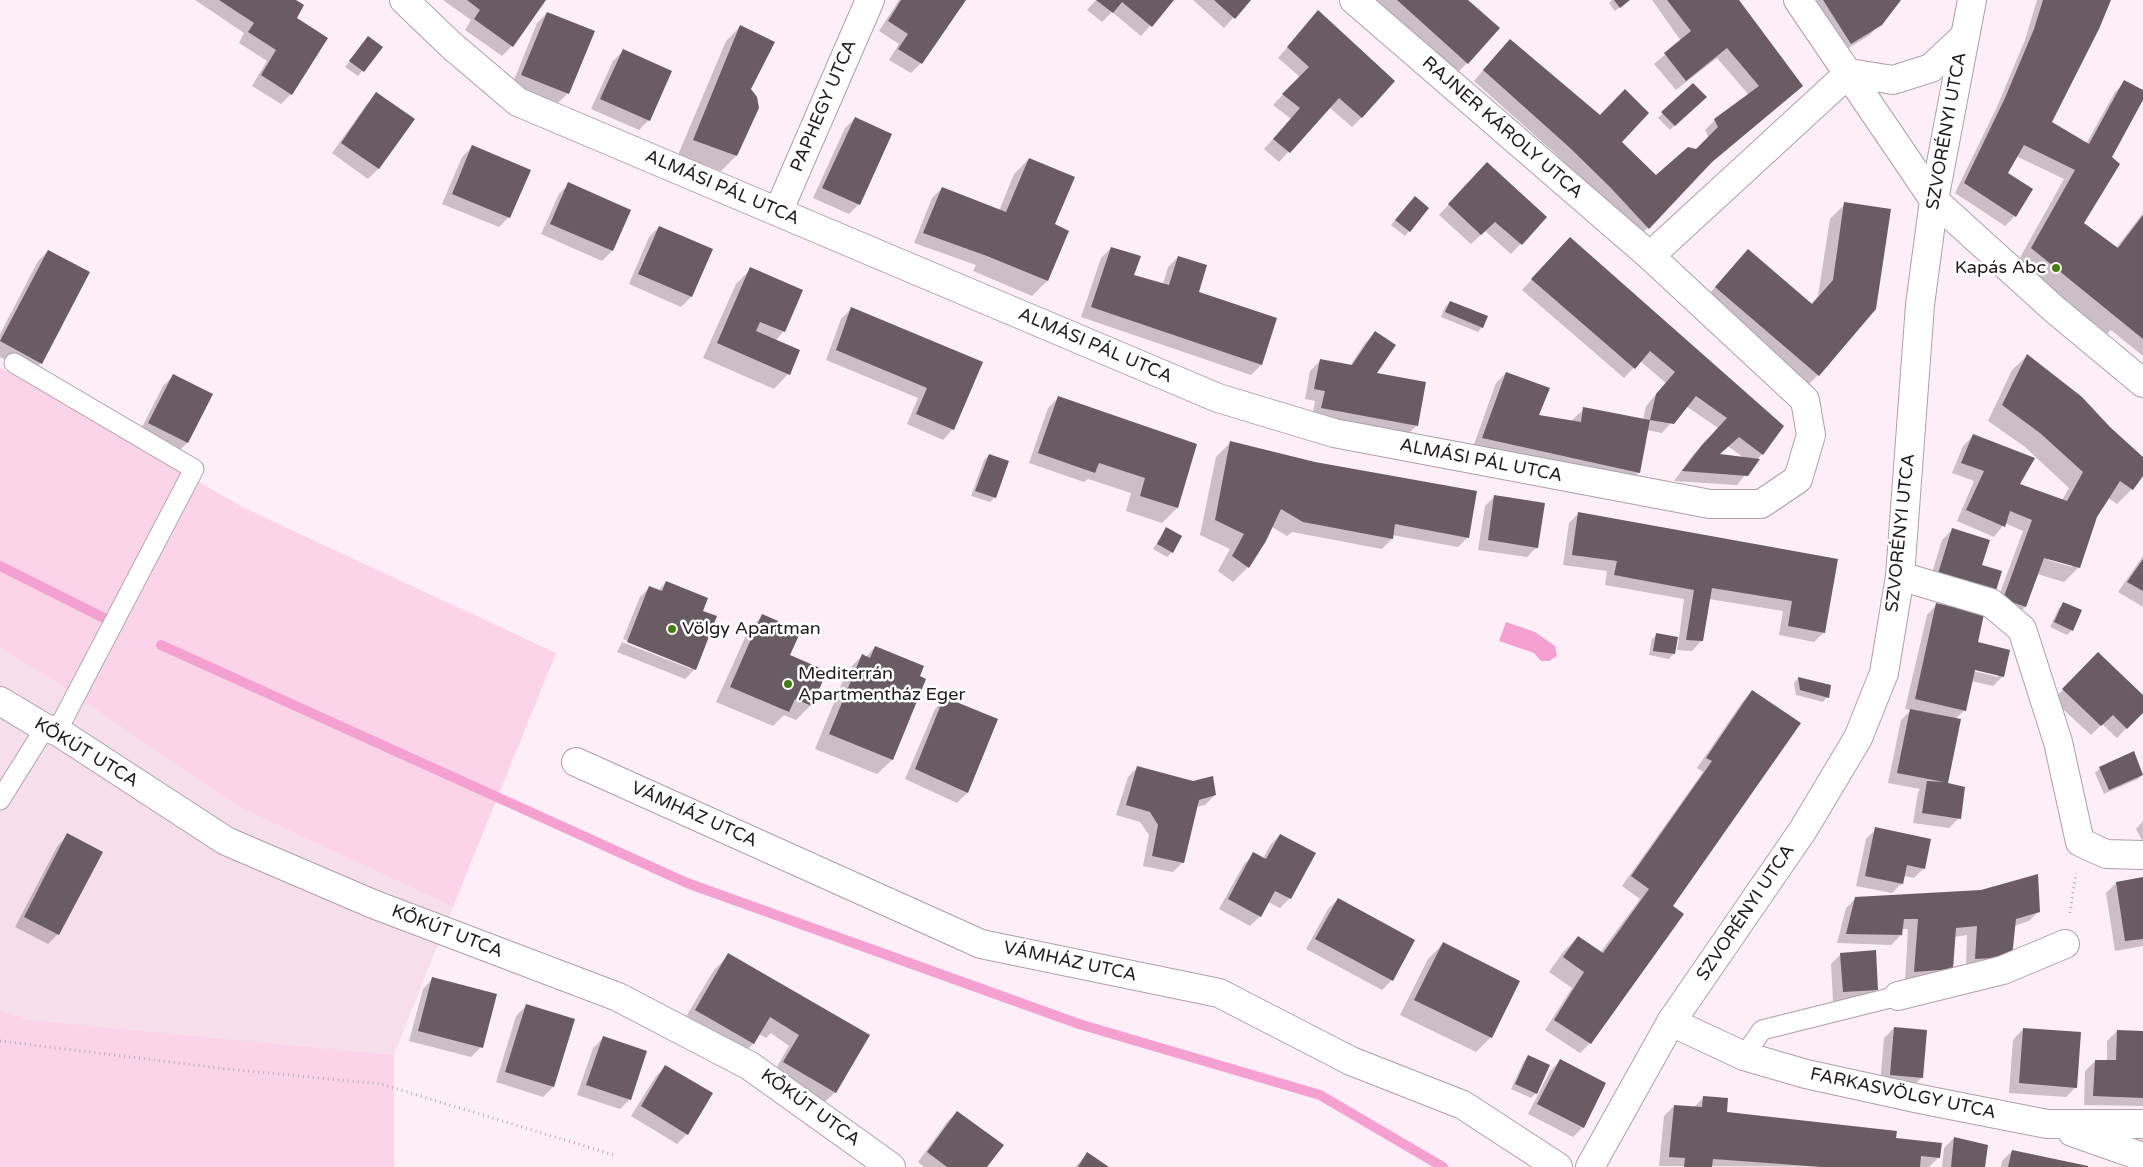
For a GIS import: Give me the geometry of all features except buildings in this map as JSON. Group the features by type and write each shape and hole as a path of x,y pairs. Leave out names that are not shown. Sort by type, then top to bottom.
{"street":[{"name":"ALMÁSI PÁL UTCA","path":"404,0 451,45 518,102 1218,398 1334,433 1710,504 1761,504 1798,479 1811,435"},
{"name":"PAPHEGY UTCA","path":"778,212 870,0"},
{"name":"RAJNER KÁROLY UTCA","path":"1354,0 1650,256 1805,400 1811,435"},
{"path":"1798,0 1934,200 2054,309 2143,383"},
{"name":"SZVORÉNYI UTCA","path":"1590,1167 1672,1022 1803,830 1858,738 1884,673 1900,576 1920,305 1934,200 1972,0"},
{"path":"1849,73 1893,80 1931,68 1964,37"},
{"path":"1650,256 1849,73"},
{"path":"1900,576 1991,603 2022,629 2058,742 2080,842 2106,854 2143,855"},
{"name":"KŐKÚT UTCA","path":"0,701 51,729 226,841 373,904 618,997 750,1066 891,1167"},
{"name":"VÁMHÁZ UTCA","path":"576,762 981,944 1219,993 1351,1061 1463,1105 1558,1167"},
{"path":"1898,996 2003,970 2066,944"},
{"name":"FARKASVÖLGY UTCA","path":"1672,1022 1744,1056 1806,1074 1920,1100 2047,1124 2143,1124"},
{"path":"2047,1124 2112,1144 2143,1157"}],"lane":[{"path":"0,800 51,729 106,637 194,469 14,363"},
{"path":"1744,1056 1762,1030 1898,996"}],"path":[{"path":"2066,944 2080,842"},
{"path":"0,1041 227,1069 381,1084 614,1155"}],"shaded area":[{"path":"0,367 244,508 556,653 453,907 239,807 48,677 0,648"},
{"path":"1506,622 1535,632 1555,646 1557,656 1549,661 1541,661 1534,653 1499,641"},
{"path":"0,648 48,677 239,807 453,907 394,1055 29,1020 0,1010"},
{"path":"0,1010 29,1020 394,1055 394,1167 0,1167"}],"waterway":[{"path":"0,566 116,624"},
{"path":"161,645 687,883 1079,1024 1320,1095 1443,1167"}],"place":[{"name":"Kapás Abc","path":"2056,268"},
{"name":"Völgy Apartman","path":"672,629"},
{"name":"Mediterrán Apartmentház Eger","path":"788,684"}]}
